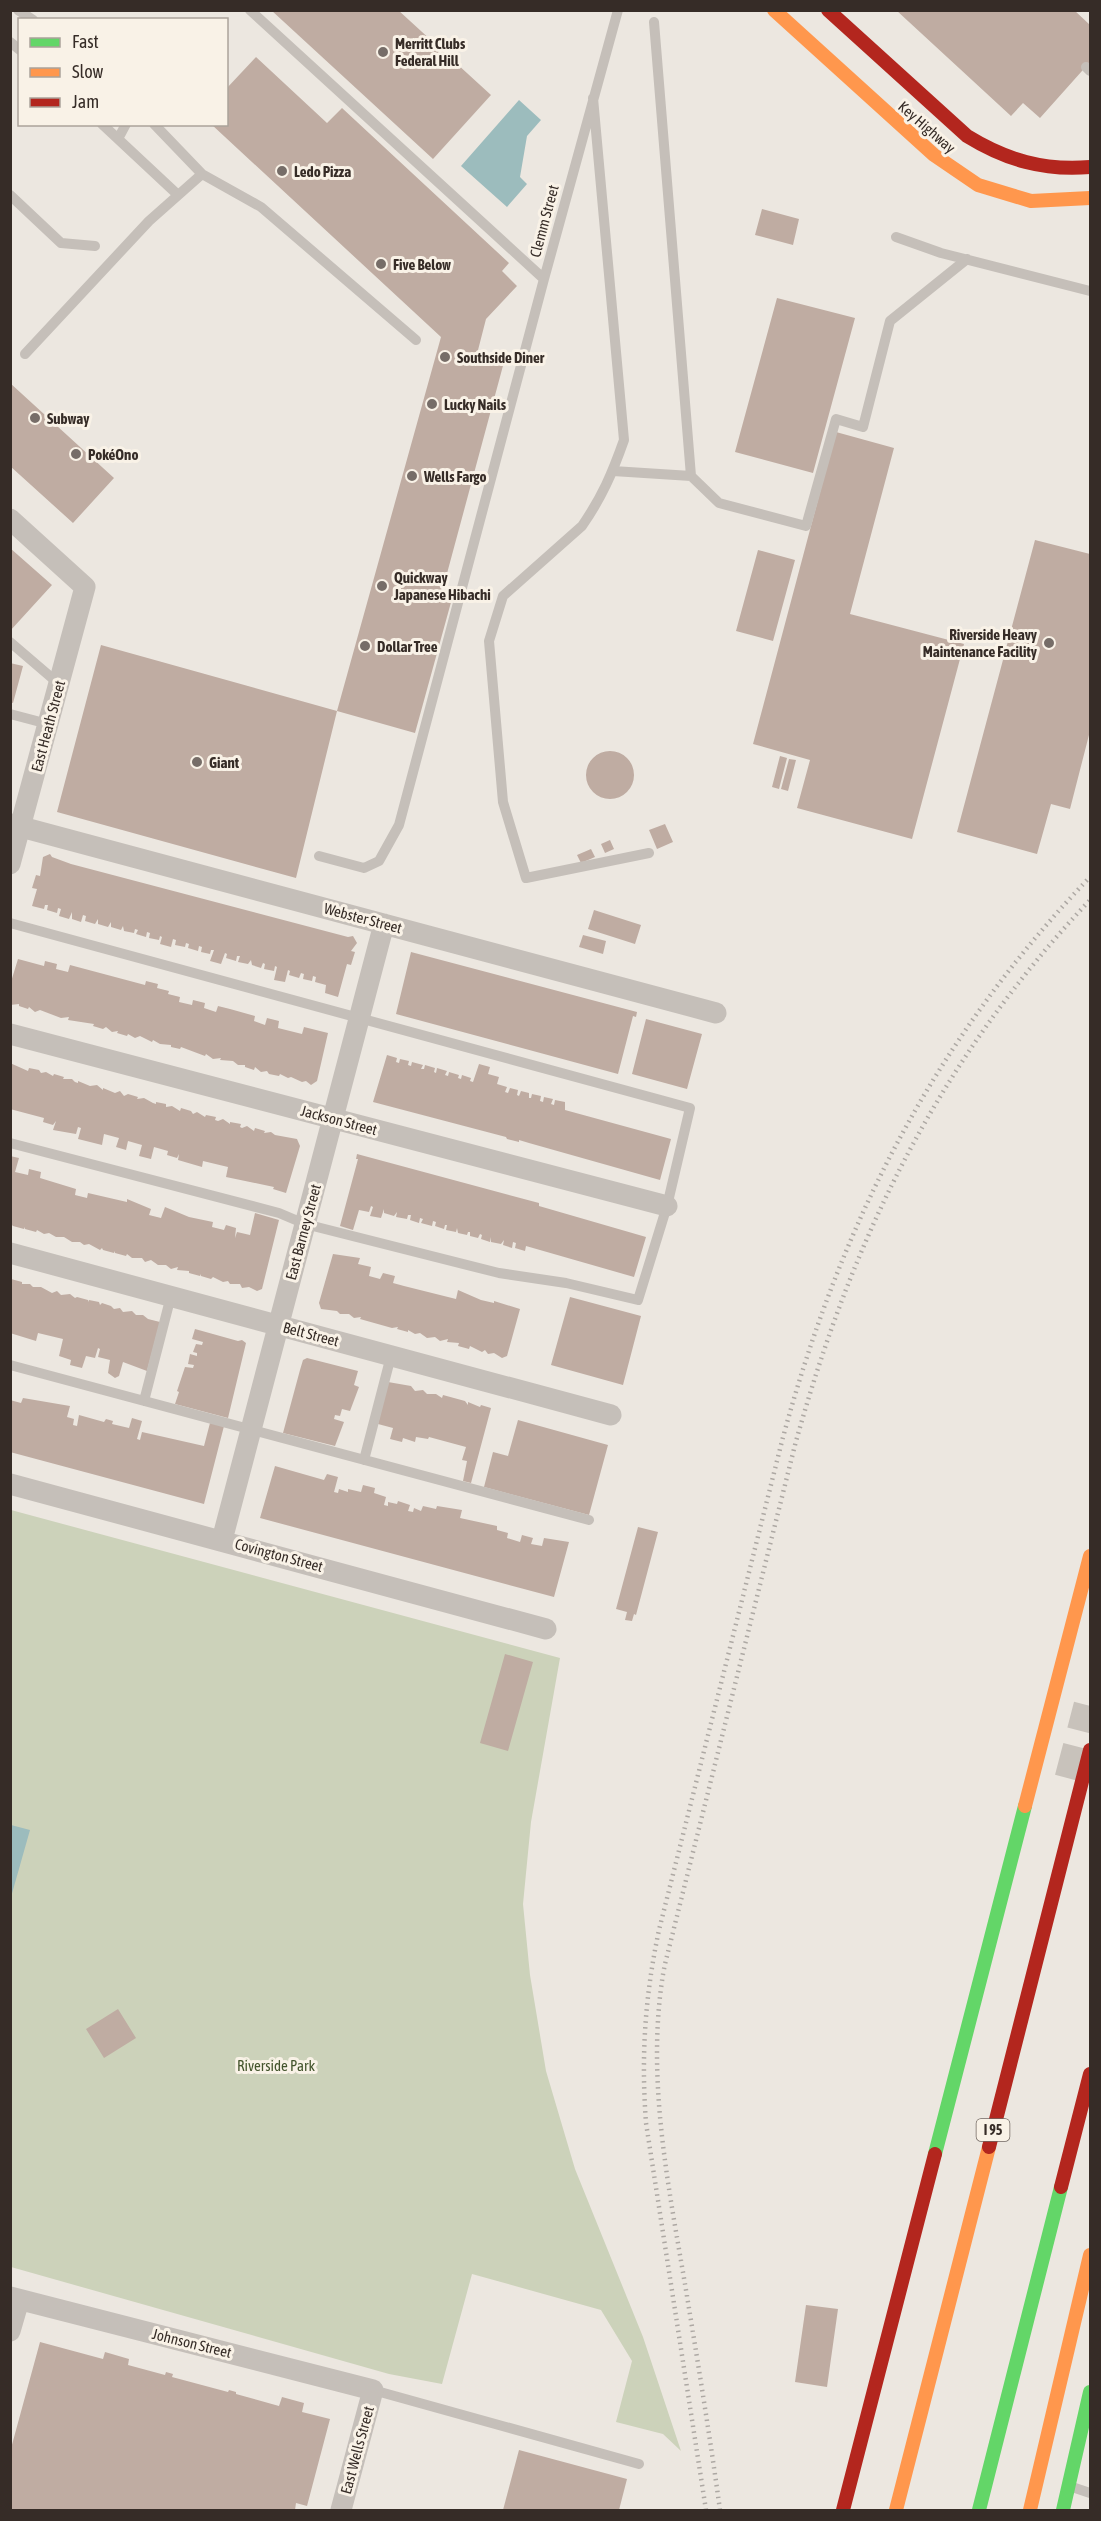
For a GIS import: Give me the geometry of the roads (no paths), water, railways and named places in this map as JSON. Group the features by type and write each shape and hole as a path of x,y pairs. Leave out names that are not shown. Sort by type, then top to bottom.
{"main road":[{"name":"Key Highway","path":"774,10 934,155 978,185 1031,201 1090,198"},
{"name":"Key Highway","path":"828,10 967,136 993,153 1023,164 1054,170 1090,167"},
{"path":"843,2511 1090,1556"},
{"name":"I 95","path":"896,2511 1090,1750"},
{"path":"979,2511 1090,2074"},
{"path":"1030,2511 1090,2255"},
{"path":"1063,2511 1090,2392"}],"street":[{"name":"East Heath Street","path":"10,519 85,587 48,724 16,825 10,864"},
{"name":"Webster Street","path":"16,825 716,1012"},
{"name":"East Barney Street","path":"222,1540 384,924"},
{"name":"Jackson Street","path":"10,1034 667,1206"},
{"name":"Belt Street","path":"10,1253 611,1415"},
{"name":"Covington Street","path":"10,1484 546,1629"},
{"path":"10,2331 15,2298"},
{"name":"Johnson Street","path":"15,2298 373,2390"},
{"name":"East Wells Street","path":"341,2511 373,2390"}],"lane":[{"path":"250,10 544,279"},
{"name":"Clemm Street","path":"319,856 364,868 379,861 399,825 500,440 618,10"},
{"path":"654,22 691,476"},
{"path":"593,98 624,440 609,484 582,526 503,596 489,640 502,802 526,878 649,853"},
{"path":"104,126 178,195"},
{"path":"118,139 125,126"},
{"path":"156,126 202,174 261,207 416,340"},
{"path":"25,354 149,221 202,174"},
{"path":"10,195 61,243 95,246"},
{"path":"896,237 941,253 1090,291"},
{"path":"614,471 691,476 719,503 806,526 836,419 863,427 890,321 967,259"},
{"path":"10,642 59,684"},
{"path":"10,714 48,724"},
{"path":"10,923 690,1108 667,1206 638,1300 566,1282 499,1273 305,1224 279,1214 10,1143"},
{"path":"144,1401 171,1296"},
{"path":"364,1460 391,1356"},
{"path":"10,1365 589,1520"},
{"path":"373,2390 639,2464"},
{"path":"1069,2486 1090,2493"}],"water":[{"path":"519,100 541,120 527,136 520,177 527,184 507,207 461,166"},
{"path":"10,1825 30,1830 11,1897"}],"tunnel":[{"path":"1071,1779 1090,1706"}],"railway":[{"path":"706,2510 646,2123 645,2026 650,1978 659,1930 782,1441 805,1361 833,1285 864,1211 899,1139 939,1070 984,1004 1034,939 1090,877"},
{"path":"720,2510 662,2136 657,2059 658,2020 665,1963 795,1445 818,1368 844,1294 874,1222 908,1153 946,1087 989,1023 1037,960 1090,900"}],"place":[{"name":"Merritt Clubs Federal Hill","path":"383,52"},
{"name":"Ledo Pizza","path":"282,171"},
{"name":"Five Below","path":"381,264"},
{"name":"Southside Diner","path":"445,357"},
{"name":"Lucky Nails","path":"432,404"},
{"name":"Subway","path":"35,418"},
{"name":"PokéOno","path":"76,454"},
{"name":"Wells Fargo","path":"412,476"},
{"name":"Quickway Japanese Hibachi","path":"382,586"},
{"name":"Riverside Heavy Maintenance Facility","path":"1049,643"},
{"name":"Dollar Tree","path":"365,646"},
{"name":"Giant","path":"197,762"}],"park label":[{"name":"Riverside Park","path":"276,2065"}]}
